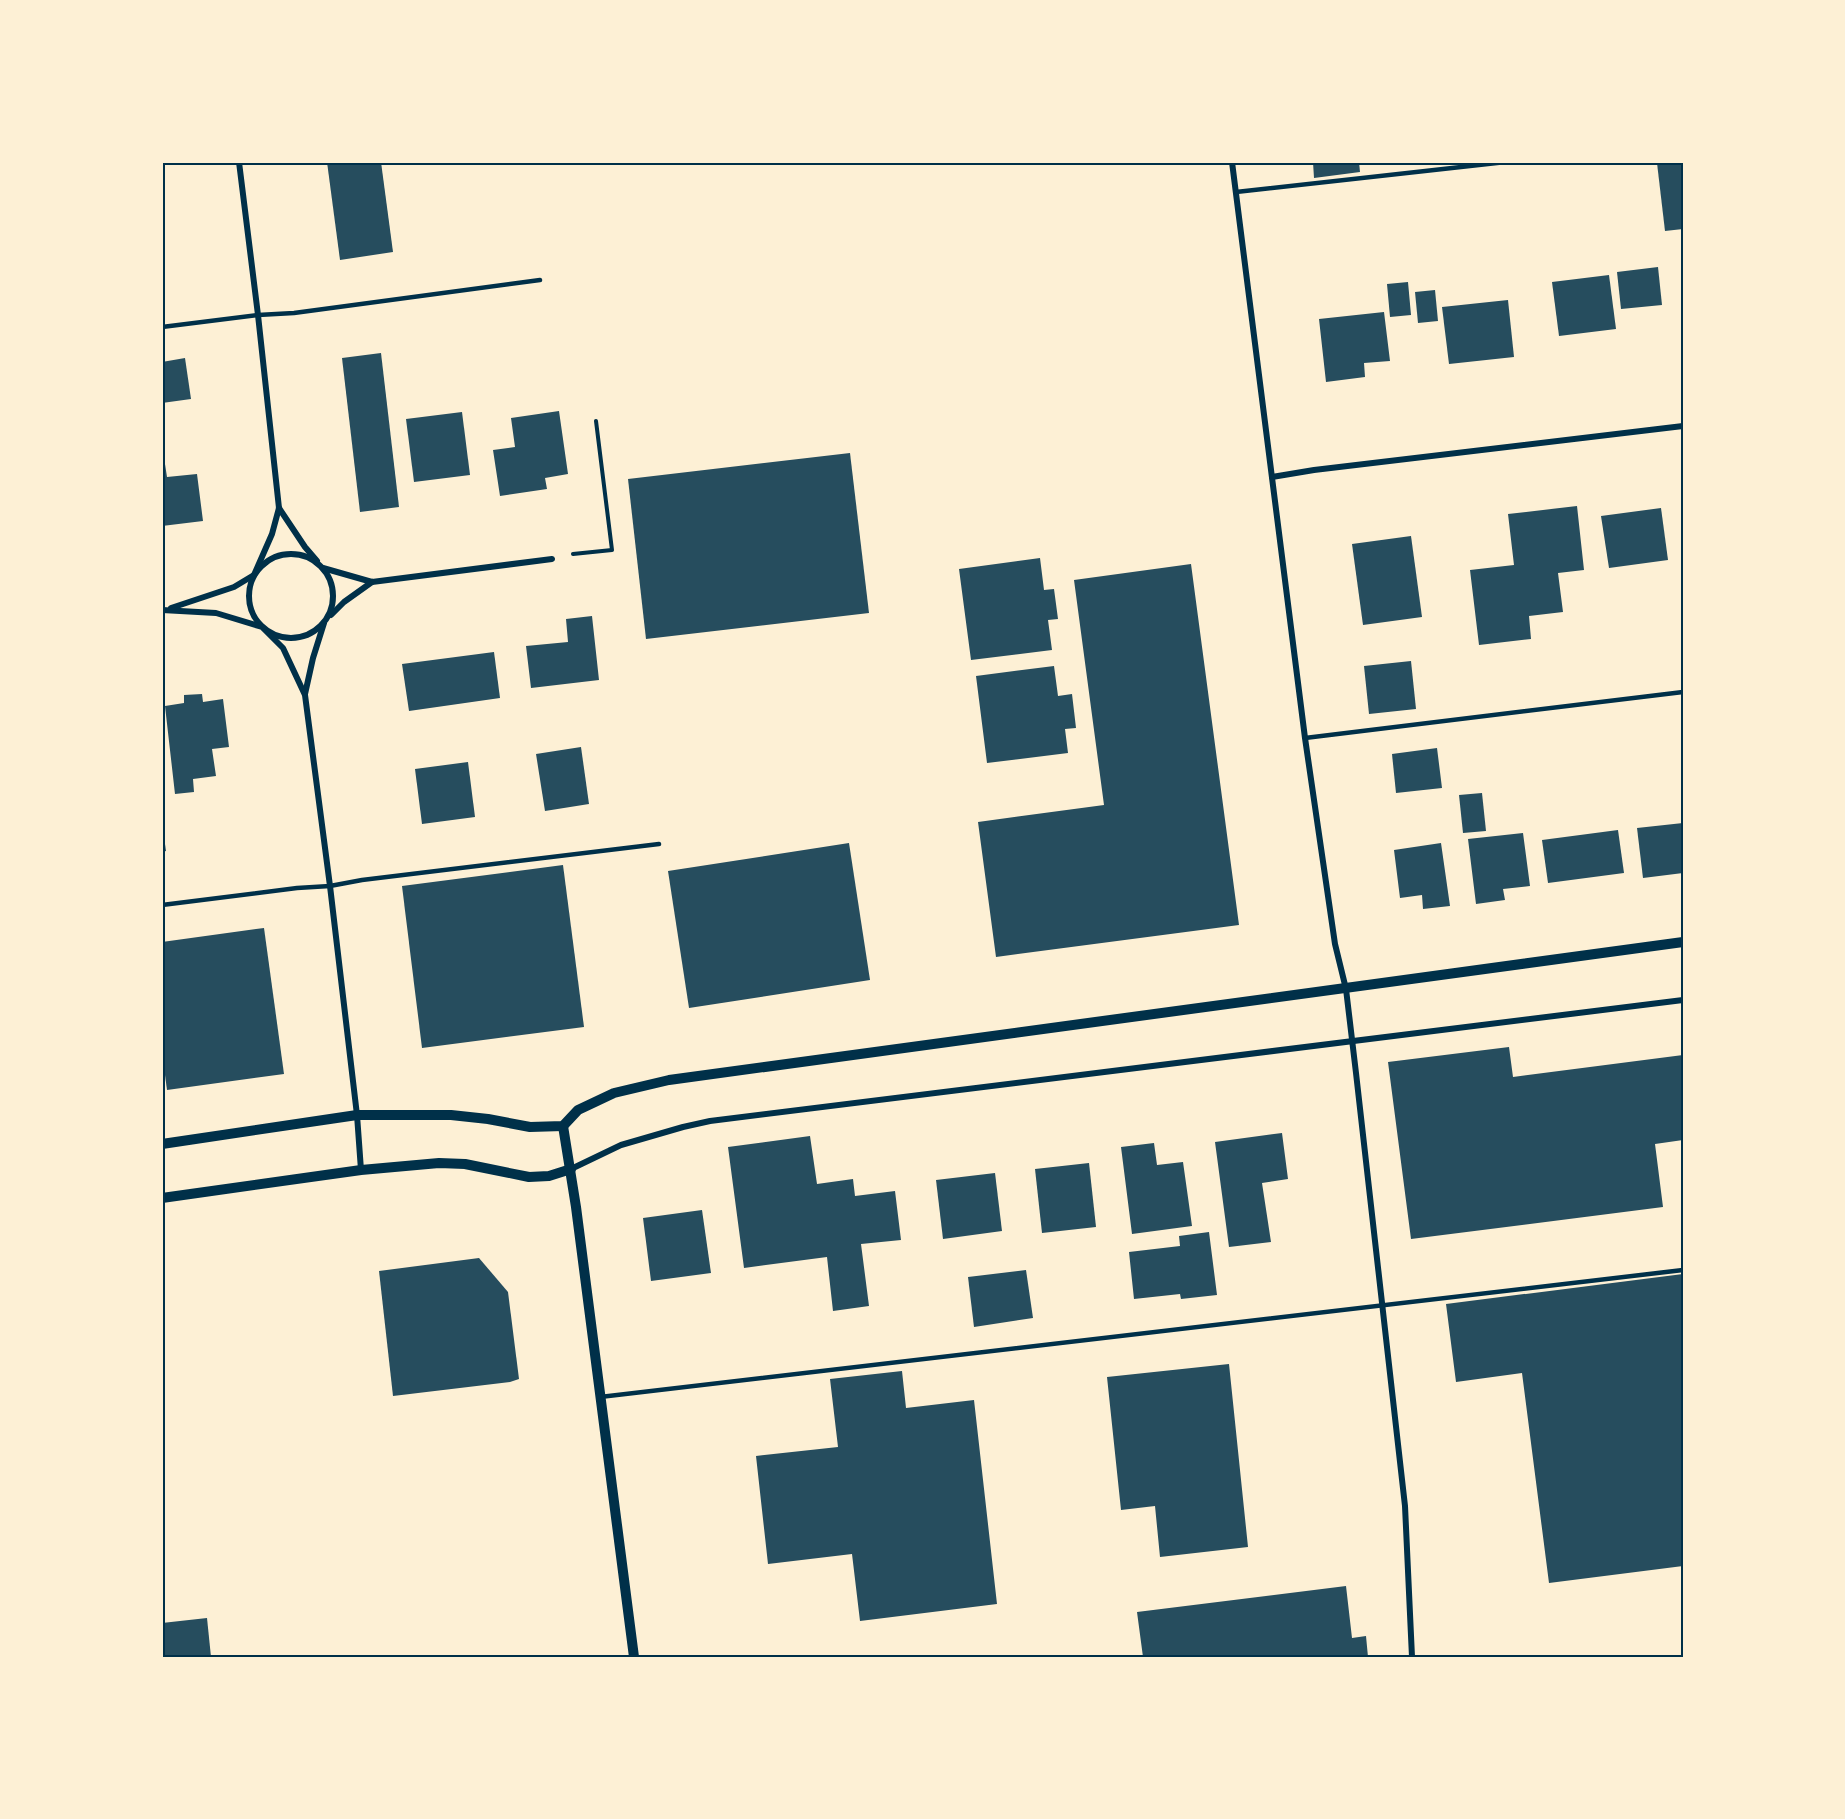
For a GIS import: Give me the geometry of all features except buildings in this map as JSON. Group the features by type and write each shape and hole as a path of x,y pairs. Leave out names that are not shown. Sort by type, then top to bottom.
{"street":[{"path":"239,162 279,508 272,534 249,591 250,604 254,617 283,648 305,695 357,1115 361,1170"},
{"path":"1232,162 1305,738 1335,944 1346,989 1405,1506 1412,1657"},
{"path":"1272,477 1683,426"},
{"path":"279,508 305,547 323,568 330,581 333,595 332,609 325,621 313,658 305,695"},
{"path":"165,610 234,587 254,575 272,558 285,554 299,555 323,568 372,582 552,559"},
{"path":"165,610 216,613 262,627 288,638 302,637 315,631 344,602 372,582"},
{"path":"162,1144 357,1115 451,1115 530,1127 563,1126 578,1110 614,1093 669,1080 1683,942"},
{"path":"162,1198 361,1170 439,1163 465,1164 529,1177 549,1176 571,1169 621,1145 710,1121 1683,1000"},
{"path":"563,1126 571,1169 634,1657"}],"lane":[{"path":"1236,192 1506,162"},
{"path":"162,327 258,315 294,313 540,280"},
{"path":"1305,738 1683,692"},
{"path":"162,905 659,844"},
{"path":"600,1397 1683,1270"}],"path":[{"path":"552,559 578,553 612,550 597,421"}]}
